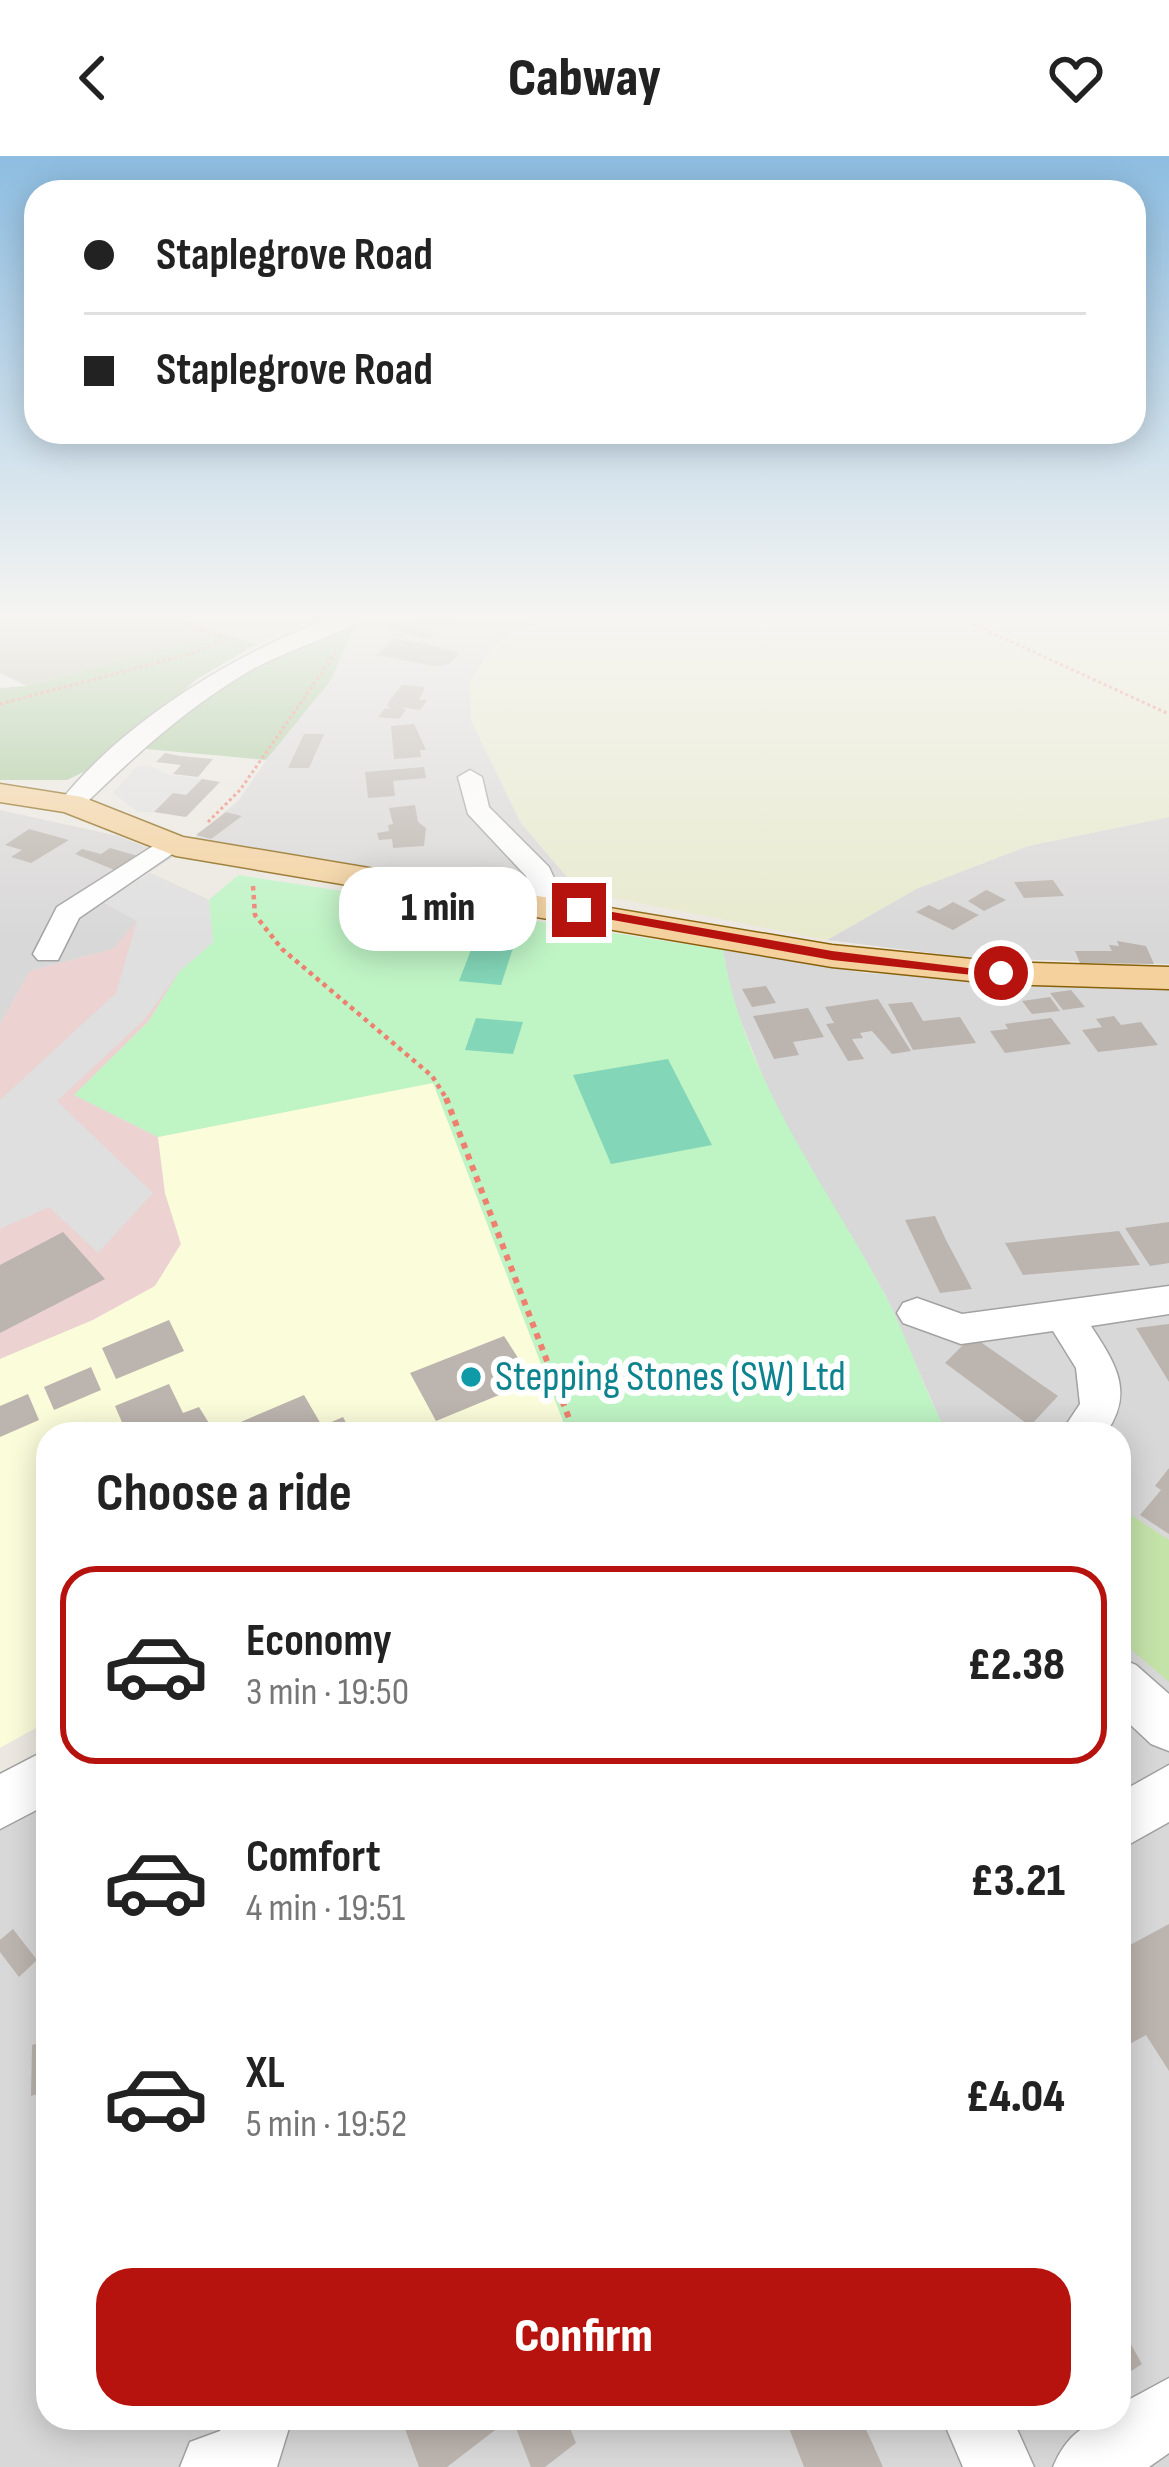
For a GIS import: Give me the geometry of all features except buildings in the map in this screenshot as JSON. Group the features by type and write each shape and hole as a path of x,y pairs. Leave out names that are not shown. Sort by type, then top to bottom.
{"main road":[{"path":"0,793 71,804 172,845 910,966 1169,978"}],"street":[{"path":"71,804 163,722"},
{"path":"470,777 477,808 539,873 545,889 537,903"},
{"path":"47,954 67,913 172,845"},
{"path":"917,1313 962,1329 1167,1300"},
{"path":"1065,1318 1096,1366 1101,1407 1090,1422"},
{"path":"1131,1692 1169,1727"},
{"path":"0,1803 36,1781"},
{"path":"1131,1816 1169,1790"},
{"path":"1088,2467 1169,2412"},
{"path":"982,2430 999,2467"}],"path":[{"path":"172,845 224,808 291,722"},
{"path":"268,863 251,891 255,915 282,949 432,1076 452,1106 570,1422"}],"shaded area":[{"path":"294,722 472,722 521,823 579,891 390,873 194,838 238,801"},
{"path":"472,722 1169,722 1169,817 1028,846 916,889 827,940 579,891 521,823"},
{"path":"149,765 166,774 202,779 186,795 173,794 154,812 138,812 113,793 136,767"},
{"path":"0,810 118,836 173,857 103,901 138,921 113,949 30,971 0,1024"},
{"path":"1169,817 1169,964 972,958 827,940 916,889 1028,846"},
{"path":"150,873 209,900 179,972 149,1021 75,1095 158,1137 165,1193 181,1244 155,1286 93,1320 0,1359 0,1024 30,971 113,949 137,921 102,902"},
{"path":"150,873 209,900 213,942 179,972 145,1019 57,1101 153,1193 98,1253 49,1207 0,1229 0,1100 116,993 137,921 102,902"},
{"path":"723,950 865,973 1169,990 1169,2467 0,2467 0,1821 36,1802 36,2430 1131,2430 1131,1422 941,1422 885,1294 779,1117 731,996"},
{"path":"433,1082 563,1422 36,1422 36,1728 0,1748 0,1359 93,1320 155,1286 181,1244 165,1193 158,1137"}],"green space":[{"path":"0,722 148,722 98,765 67,780 0,780"},
{"path":"172,722 297,722 266,760 146,749"},
{"path":"238,875 723,950 733,997 767,1085 883,1291 942,1422 563,1422 433,1083 158,1137 74,1095 149,1021 179,972 213,942 209,900"},
{"path":"474,942 514,945 501,985 459,981"},
{"path":"476,1018 523,1022 513,1054 465,1050"},
{"path":"668,1059 712,1145 611,1164 573,1075"},
{"path":"1131,1515 1169,1540 1169,1682 1131,1649"}],"place":[{"name":"Stepping Stones (SW) Ltd","path":"471,1377"}],"route":[{"path":"579,910 832,956 1001,973"}]}
